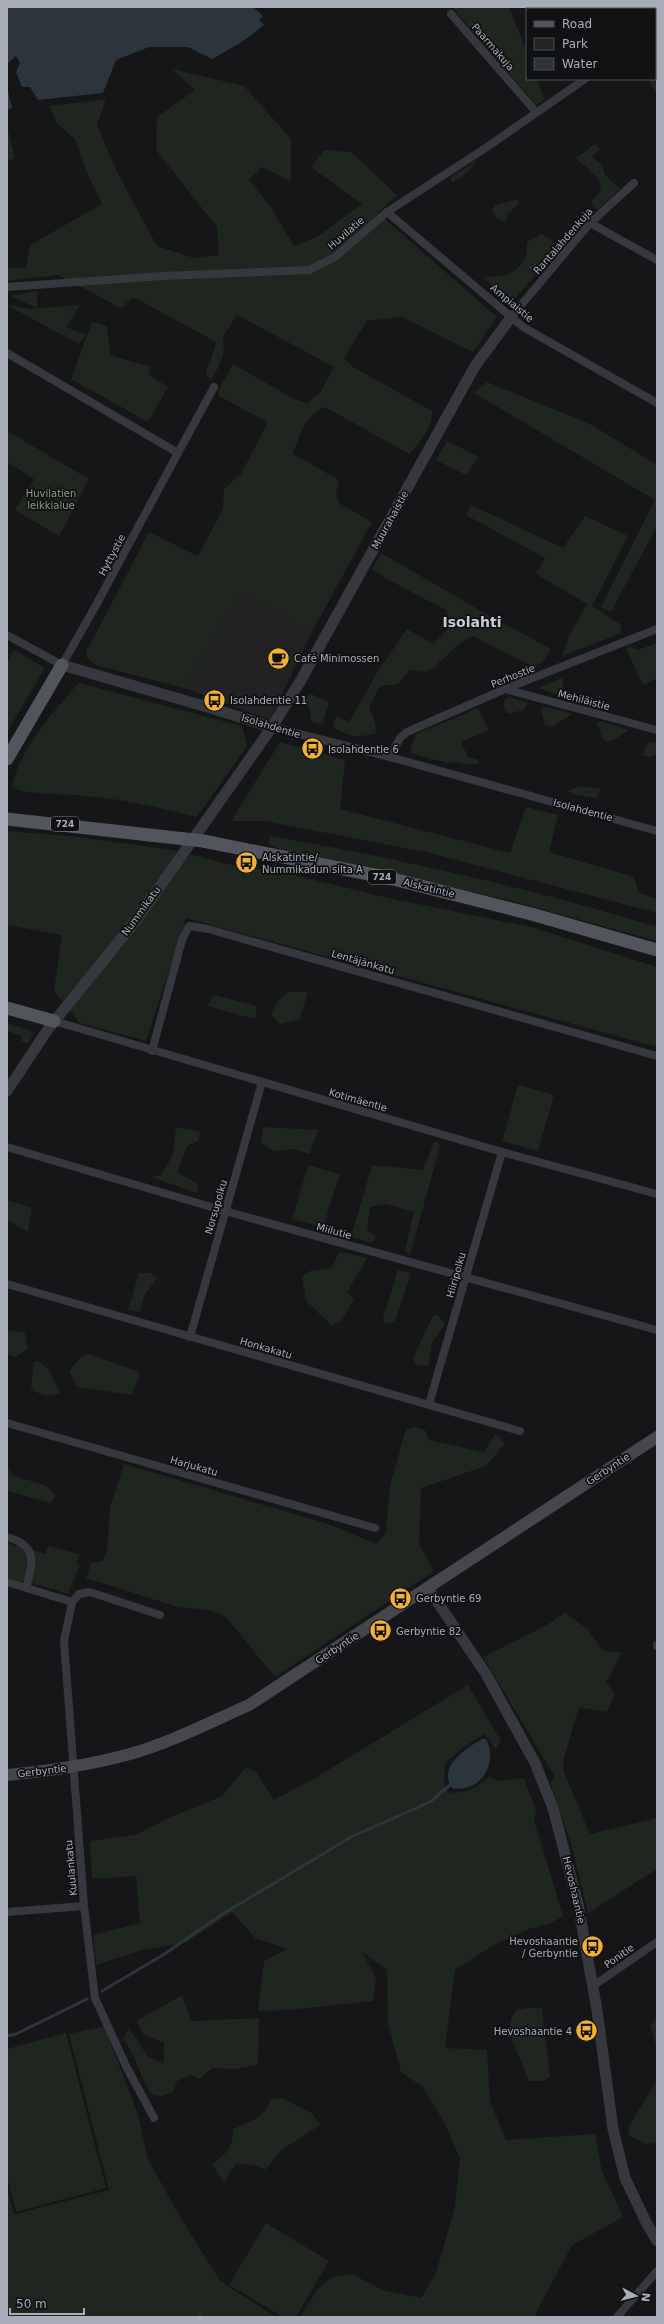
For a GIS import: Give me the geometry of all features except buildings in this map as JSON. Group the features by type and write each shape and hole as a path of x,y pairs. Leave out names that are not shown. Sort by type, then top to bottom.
{"main road":[{"path":"7,759 62,665"},
{"path":"7,811 28,821"},
{"name":"Alskatintie","path":"7,819 203,840 389,878 535,915 657,950"},
{"path":"7,1008 54,1021"},
{"name":"Gerbyntie","path":"7,1775 73,1767 131,1754 177,1738 249,1705 657,1437"}],"street":[{"name":"Paarmakuja","path":"451,14 536,112"},
{"name":"Huvilatie","path":"7,287 162,276 309,270 335,257 387,212 487,147 584,80"},
{"name":"Rantalahdenkuja","path":"512,316 590,223 634,184"},
{"name":"Ampiaistie","path":"387,212 512,316 523,327 657,402"},
{"path":"590,223 657,260"},
{"name":"Muurahaistie","path":"272,727 300,680 475,366 512,316"},
{"path":"7,353 178,453"},
{"name":"Hyttystie","path":"62,665 214,387"},
{"name":"Perhostie","path":"390,757 400,738 407,732 506,689 657,630"},
{"name":"Isolahdentie","path":"7,635 62,665 214,708 272,727 390,757 657,831"},
{"name":"Mehiläistie","path":"506,689 657,730"},
{"name":"Nummikatu","path":"7,1091 54,1021 137,919 272,727"},
{"name":"Lentäjänkatu","path":"152,1051 182,940 190,926 208,928 657,1056"},
{"name":"Kotimäentie","path":"54,1021 152,1051 502,1152 657,1194"},
{"name":"Norsupolku","path":"190,1336 262,1082"},
{"name":"Miilutie","path":"7,1147 225,1211 657,1330"},
{"name":"Hiiripolku","path":"429,1404 502,1152"},
{"name":"Honkakatu","path":"7,1284 520,1431"},
{"name":"Harjukatu","path":"7,1423 375,1528"},
{"path":"7,1537 23,1542 29,1549 32,1566 26,1588"},
{"path":"7,1582 72,1602 79,1594 90,1592 160,1615"},
{"name":"Hevoshaantie","path":"428,1588 486,1674 535,1763 553,1808 567,1856 578,1904 593,1986 613,2129 625,2178 647,2224 657,2241"},
{"name":"Kuulankatu","path":"72,1602 64,1640 84,1906 95,1998 126,2066 154,2118"},
{"path":"7,1912 84,1906"},
{"name":"Ponitie","path":"593,1986 657,1942"},
{"path":"617,2317 657,2271"}],"shaded area":[{"path":"242,591 312,632 270,720 184,688"}],"green space":[{"path":"452,7 509,7 526,50 526,80 537,80 545,100 536,105"},
{"path":"568,7 614,8 568,8"},
{"path":"626,7 657,7 657,32 656,8"},
{"path":"656,50 657,95 649,80 656,80"},
{"path":"172,69 244,86 291,139 291,181 262,167 249,180 271,207 294,246 317,237 362,204 311,167 324,150 351,152 397,195 378,213 497,317 473,352 402,317 367,321 344,358 353,367 432,411 432,417 428,429 409,454 325,407 307,421 293,454 339,480 336,493 339,503 372,522 312,632 242,591 184,688 95,665 87,658 86,652 149,532 198,556 223,509 224,489 241,474 268,422 219,396 218,391 233,364 294,399 307,403 320,393 334,367 237,315 223,337 224,349 222,359 212,379 208,377 206,371 216,342 133,297 121,308 58,275 7,281 7,268 26,268 30,245 102,204 88,175 75,139 57,124 50,106 106,99 97,125 117,172 157,246 194,258 219,255 217,227 156,150 157,117 195,90"},
{"path":"7,125 15,158 7,162"},
{"path":"595,144 600,149 592,157 603,166 605,175 620,189 597,210 591,202 601,191 599,179 576,158"},
{"path":"477,160 467,173 452,183 450,178"},
{"path":"519,199 518,205 508,213 505,222 498,219 492,211 494,205"},
{"path":"541,234 550,239 559,248 511,303 483,277 507,274 518,268 526,256 527,242"},
{"path":"37,291 37,308 10,296"},
{"path":"7,305 28,309 80,305 66,327 85,335 79,344"},
{"path":"92,322 107,326 110,355 151,367 148,374 168,387 148,422 71,379"},
{"path":"487,382 590,424 657,465 657,526 611,612 601,607 655,500 474,393"},
{"name":"Huvilatien leikkialue","path":"7,431 89,479 59,536 15,510 34,479 7,462"},
{"path":"447,441 479,457 466,475 436,460"},
{"path":"471,505 563,548 585,516 628,536 592,606 620,624 622,633 562,656 569,636 587,604 536,574 545,558 466,515"},
{"path":"381,553 488,615 551,649 542,663 531,666 473,636 459,644 432,669 425,672 410,670 398,684 380,686 369,707 375,722 377,733 364,736 354,736 339,731 333,727 336,716 349,722 378,671 407,629 433,644 451,626 446,610 385,578 372,569"},
{"path":"657,643 657,678 643,685 626,649 630,647 638,650"},
{"path":"14,650 45,668 7,732 7,662"},
{"path":"563,678 563,693 556,694 537,688"},
{"path":"79,683 242,726 247,746 197,817 113,799 39,793 21,791 12,788 15,775 29,746 59,705"},
{"path":"309,693 329,702 323,723 317,724 311,721 310,711 305,702"},
{"path":"509,697 528,703 523,710 508,714 504,709 504,700"},
{"path":"543,706 572,714 552,727 545,725 541,712"},
{"path":"478,708 489,730 461,742 468,757 466,757 479,760 478,763 470,765 455,762 448,763 413,754 410,750 416,734"},
{"path":"601,721 629,730 614,740 606,741 602,738 597,723"},
{"path":"280,742 345,760 340,809 510,853 526,807 558,815 549,852 634,877 639,893 657,899 657,913 426,852 264,821 231,821"},
{"path":"650,742 657,743 657,754 649,757 643,755 645,748"},
{"path":"580,786 601,789 596,798 576,795 567,791"},
{"path":"7,831 79,837 172,850 240,867 278,871 384,897 531,927 657,967 657,1047 186,918 146,1041 80,1023 54,991 62,935 7,925"},
{"path":"270,836 368,854 417,865 513,887 609,913 657,927 657,941 512,901 289,852 268,845"},
{"path":"289,992 308,992 299,1020 280,1024 271,1014 278,1001"},
{"path":"214,995 257,1006 255,1019 207,1006"},
{"path":"7,1023 34,1032 29,1043 21,1042 22,1036 7,1031"},
{"path":"518,1085 554,1095 538,1151 502,1141"},
{"path":"176,1127 201,1132 198,1141 187,1146 177,1172 198,1184 197,1193 151,1177 161,1175 173,1155"},
{"path":"263,1127 318,1130 310,1154 294,1149 274,1151 261,1143"},
{"path":"435,1140 440,1146 410,1255 405,1250 414,1212 386,1204 370,1207 367,1229 376,1237 372,1243 351,1237 372,1165 423,1170"},
{"path":"308,1165 340,1174 323,1227 292,1219"},
{"path":"7,1200 32,1208 28,1232 7,1220"},
{"path":"343,1252 367,1258 347,1292 354,1299 342,1320 332,1326 306,1301 302,1276 310,1271 331,1268 339,1253"},
{"path":"398,1270 411,1273 395,1321 385,1324 383,1318"},
{"path":"139,1273 150,1273 157,1278 144,1296 140,1312 128,1310"},
{"path":"438,1315 445,1324 432,1343 428,1366 416,1365 413,1358 433,1316"},
{"path":"7,1330 25,1333 28,1349 16,1357 7,1354"},
{"path":"89,1354 140,1372 132,1395 77,1387 69,1371 81,1357"},
{"path":"39,1361 49,1370 60,1393 44,1395 38,1393 31,1387 34,1362"},
{"path":"415,1427 425,1430 429,1440 484,1452 495,1434 505,1443 486,1466 421,1488 419,1544 434,1571 275,1677 225,1616 208,1610 178,1607 86,1578 91,1563 102,1561 107,1550 110,1507 124,1464 328,1524 376,1544 386,1533 390,1485 406,1429"},
{"path":"7,1468 14,1476 45,1485 55,1495 51,1503 7,1491"},
{"path":"7,1543 45,1554 48,1546 80,1554 77,1563 80,1564 68,1594 24,1580 23,1582 7,1578"},
{"path":"565,1612 587,1629 604,1651 622,1653 606,1682 615,1694 607,1712 579,1707 564,1758 563,1770 590,1834 657,1818 657,1869 588,1913 571,1844 550,1782 555,1777 483,1657 547,1625"},
{"path":"468,1685 501,1741 496,1749 485,1734 465,1746 445,1763 444,1784 448,1792 454,1793 470,1789 490,1777 499,1781 524,1778 536,1810 534,1820 563,1916 551,1923 529,1929 492,1946 455,1970 445,2048 487,2050 490,2101 506,2140 595,2134 602,2171 623,2217 572,2245 534,2317 300,2317 318,2289 332,2277 352,2274 382,2290 421,2298 436,2273 455,2207 460,2158 444,2122 423,2087 401,2072 388,2024 387,1970 362,1952 376,1978 373,2001 287,2010 258,2011 264,1961 287,1949 255,1938 232,1912 185,1943 142,1950 96,1965 93,1935 140,1923 136,1876 92,1879 90,1841 135,1835 171,1817 222,1796 246,1767 256,1772 274,1800 315,1778"},
{"path":"182,1995 191,2021 259,2018 258,2065 235,2069 212,2068 199,2079 191,2075 177,2081 173,2092 161,2096 151,2094 131,2052 123,2039 129,2028 148,2057 164,2064 164,2043 143,2034 137,2021"},
{"path":"542,2008 550,2077 543,2081 529,2081 509,2033 511,2019 517,2010"},
{"path":"657,2018 657,2049 650,2025"},
{"path":"104,2026 138,2114 148,2159 175,2208 220,2281 276,2317 7,2317 7,2186 14,2214 109,2190 69,2034"},
{"path":"66,2033 106,2188 16,2212 7,2177 7,2049"},
{"path":"657,2080 657,2142 646,2144 629,2135 628,2128"},
{"path":"283,2098 313,2114 320,2125 280,2151 265,2170 254,2165 236,2164 224,2182 212,2165 228,2150 232,2141 233,2129 261,2115 269,2105 271,2099"},
{"path":"266,2223 329,2261 296,2317 283,2317 229,2285"}],"water":[{"path":"7,7 253,7 263,16 259,20 264,25 242,42 212,59 188,47 149,47 116,60 103,93 38,100 30,87 22,87 16,72 20,63 16,56 7,64"},
{"path":"7,86 12,108 7,110"},
{"path":"482,1739 486,1739 490,1758 484,1775 471,1786 462,1789 452,1788 448,1773 455,1759"}],"waterway":[{"path":"102,1991 163,1955 221,1915 351,1837 430,1802 450,1785"},
{"path":"7,2036 16,2034 87,1999"}],"place":[{"name":"Café Minimossen","path":"278,658"},
{"name":"Isolahdentie 11","path":"215,700"},
{"name":"Isolahdentie 6","path":"313,749"},
{"name":"Alskatintie/ Nummikadun silta A","path":"246,863"},
{"name":"Gerbyntie 69","path":"401,1598"},
{"name":"Gerbyntie 82","path":"380,1631"},
{"name":"Hevoshaantie / Gerbyntie","path":"593,1947"},
{"name":"Hevoshaantie 4","path":"587,2031"}],"district":[{"name":"Isolahti","path":"472,622"}]}
